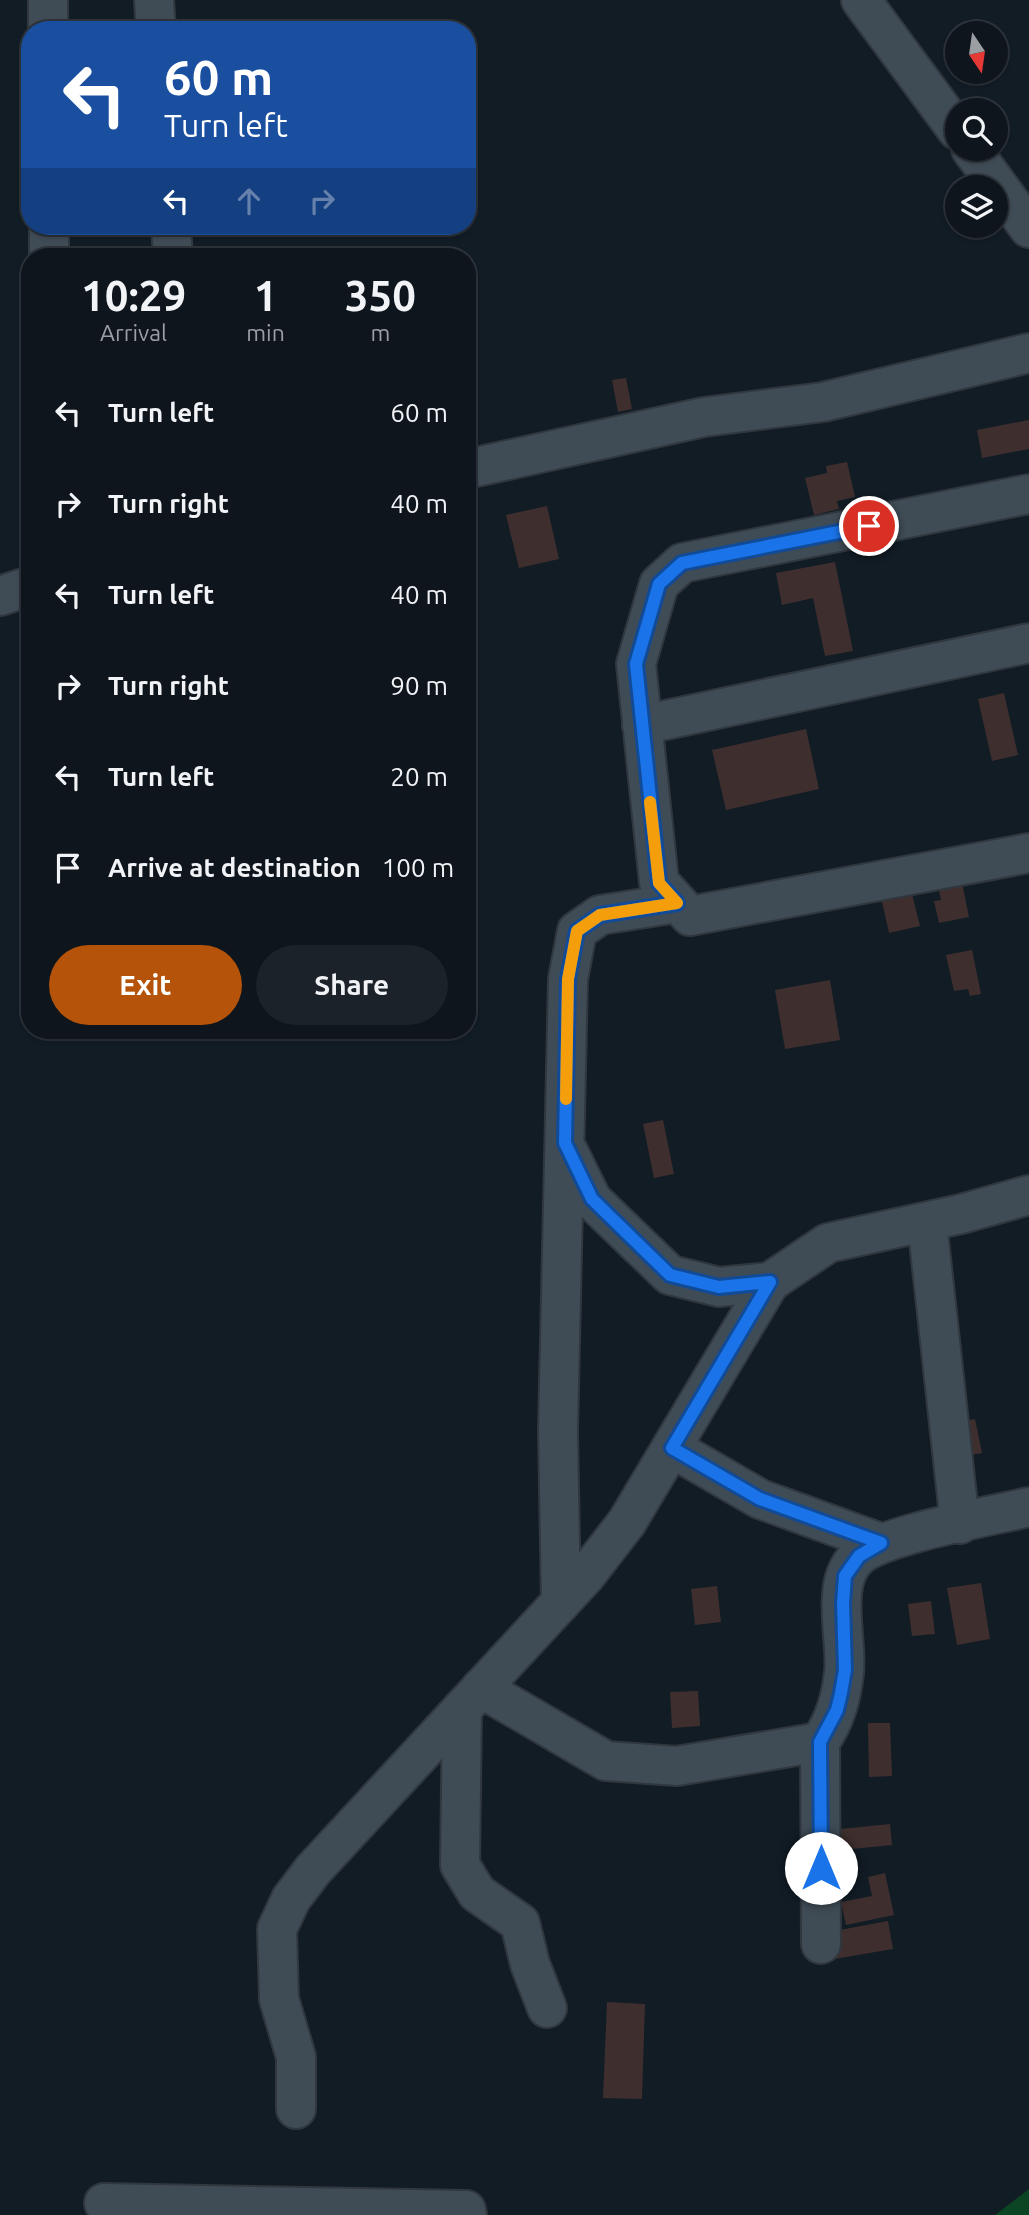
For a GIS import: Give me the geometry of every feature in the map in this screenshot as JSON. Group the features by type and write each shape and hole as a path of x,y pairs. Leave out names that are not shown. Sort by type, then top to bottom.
{"street":[{"path":"48,0 48,21"},
{"path":"154,0 155,21"},
{"path":"861,0 945,114"},
{"path":"980,161 1029,228"},
{"path":"476,467 704,417 823,402 1029,353"},
{"path":"1029,494 682,563 659,584 636,664 659,883 690,916 1029,853"},
{"path":"0,596 21,589"},
{"path":"642,725 1029,643"},
{"path":"561,1602 558,1431 568,979 577,931 600,915 677,903"},
{"path":"565,1143 592,1199 670,1275 719,1287 770,1282"},
{"path":"296,2109 296,2057 279,1999 277,1929 291,1899 313,1870 561,1602 627,1522 770,1282 828,1243 928,1222 1029,1195"},
{"path":"928,1222 960,1524"},
{"path":"672,1448 760,1499 881,1543"},
{"path":"821,1944 820,1742 837,1710 843,1681 845,1576 859,1556 881,1543 1029,1507"},
{"path":"472,1698 606,1761 677,1766 820,1742"},
{"path":"472,1698 460,1865 477,1892 520,1923 530,1964 547,2008"},
{"path":"103,2203 454,2213"}],"green space":[{"path":"1029,2189 1029,2215 995,2215"}],"building":[{"path":"626,378 632,409 618,412 612,380"},
{"path":"1029,420 1029,449 982,458 977,430"},
{"path":"847,462 855,497 837,501 839,509 814,515 805,478 827,473 826,466"},
{"path":"547,506 559,559 519,568 506,515"},
{"path":"835,562 853,651 825,656 813,598 782,605 776,573"},
{"path":"1004,693 1018,755 992,761 978,699"},
{"path":"806,729 819,789 726,810 712,750"},
{"path":"961,878 969,917 939,923 934,901 941,900 937,882"},
{"path":"911,890 920,926 889,933 881,897"},
{"path":"972,950 981,994 970,996 968,989 954,991 946,955"},
{"path":"830,980 840,1040 785,1049 775,990"},
{"path":"663,1120 674,1174 654,1178 643,1124"},
{"path":"975,1419 982,1453 966,1456 960,1422"},
{"path":"981,1583 990,1639 957,1645 947,1588"},
{"path":"717,1586 721,1622 695,1625 691,1589"},
{"path":"931,1601 935,1634 912,1636 908,1604"},
{"path":"698,1691 700,1726 672,1728 670,1692"},
{"path":"868,1723 890,1723 892,1776 869,1777"},
{"path":"890,1824 892,1845 842,1850 840,1829"},
{"path":"885,1873 894,1915 846,1925 841,1902 872,1896 868,1877"},
{"path":"888,1921 893,1949 834,1959 829,1932"},
{"path":"607,2002 645,2004 642,2099 603,2098"}],"slow traffic":[{"path":"566,1099 568,979 577,931 600,915 677,903 659,883 650,802"}],"route":[{"path":"821,1868 820,1742 837,1710 845,1670 845,1576 859,1556 881,1543 760,1499 672,1448 770,1282 719,1287 670,1275 592,1199 565,1143 568,979 577,931 600,915 677,903 659,883 636,664 659,584 682,563 869,526"}]}
